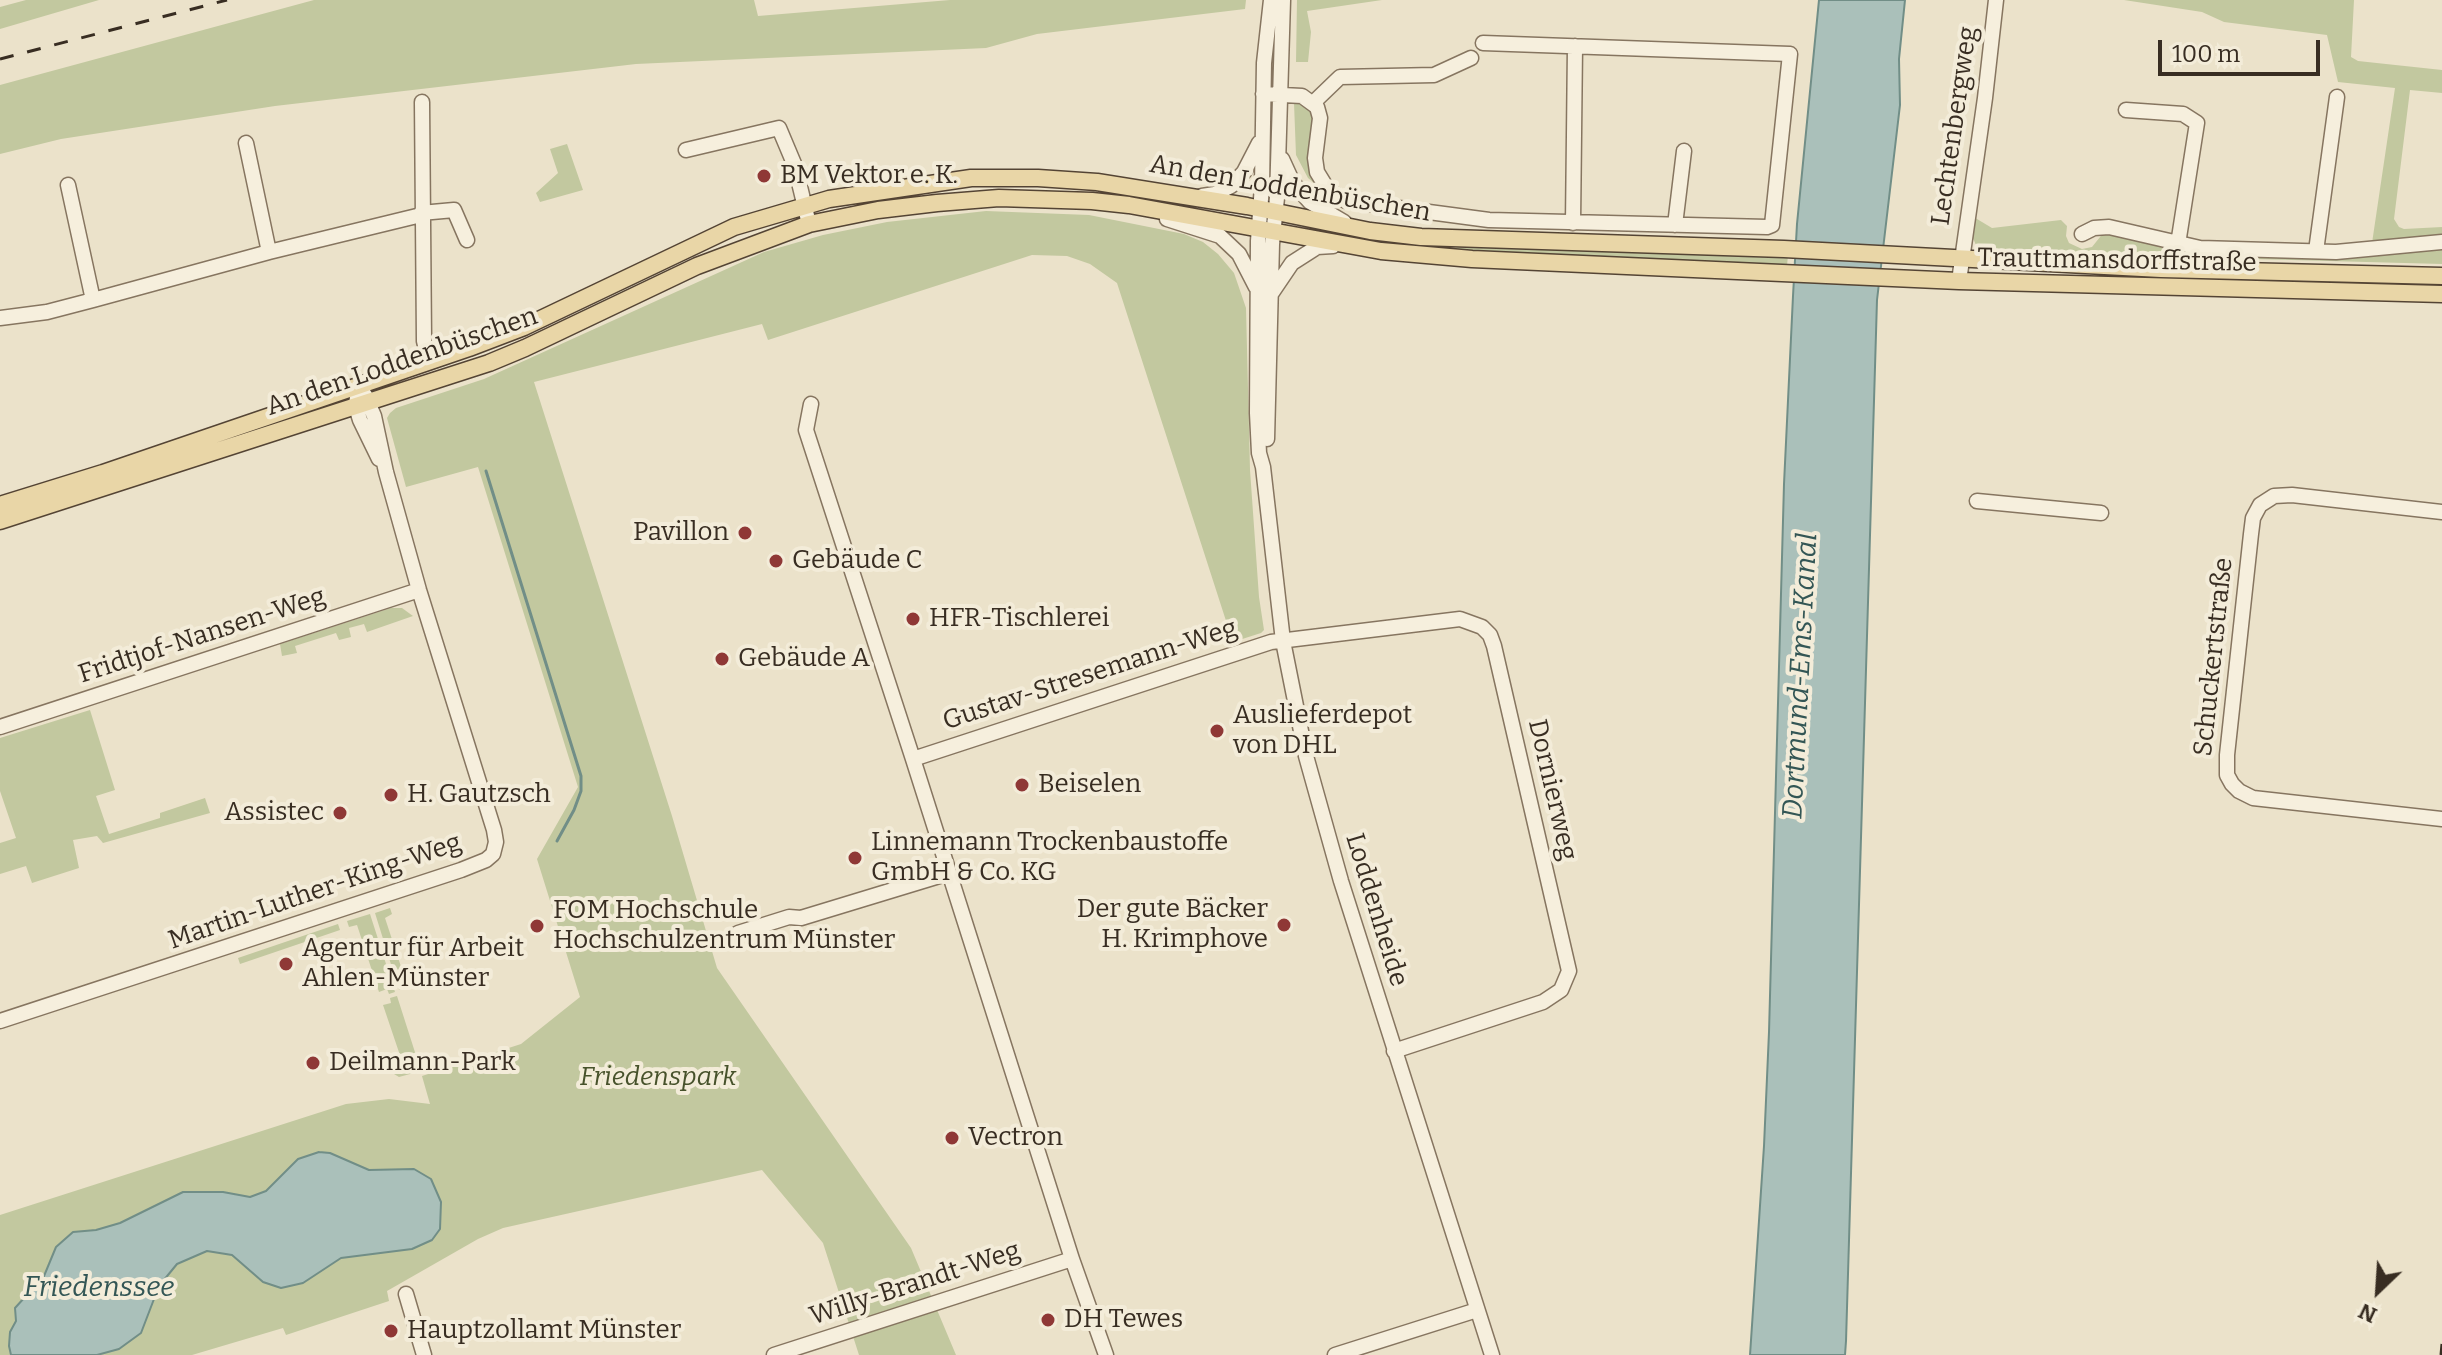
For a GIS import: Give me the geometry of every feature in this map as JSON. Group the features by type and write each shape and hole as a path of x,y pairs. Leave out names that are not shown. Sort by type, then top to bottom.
{"main road":[{"name":"An den Loddenbüschen","path":"0,505 103,473 524,327 734,227 805,205 877,190 971,178 1097,182 1193,196 1365,231 1421,237 1784,249 1960,259"},
{"name":"An den Loddenbüschen","path":"0,521 363,404 525,348 697,266 809,224 878,210 999,198 1129,205 1348,246 1472,259 1959,281"},
{"name":"Trauttmansdorffstraße","path":"1960,259 2161,269 2442,276"},
{"name":"Trauttmansdorffstraße","path":"1959,281 2442,294"}],"street":[{"path":"1268,210 1262,136 1271,0"},
{"path":"1268,210 1278,143 1283,0"},
{"name":"Lechtenbergweg","path":"1960,259 1983,112 1996,0"},
{"name":"An den Loddenbüschen","path":"1313,103 1320,118 1315,158 1317,172 1328,190 1339,198 1373,206 1473,219 1772,225 1790,54 1483,43"},
{"path":"1573,223 1575,46"},
{"path":"1263,94 1302,96 1313,103 1340,77 1434,75 1471,58"},
{"path":"2316,251 2337,97"},
{"path":"422,102 424,341 429,362"},
{"name":"Trauttmansdorffstraße","path":"2126,110 2183,114 2197,123 2178,244"},
{"path":"686,150 779,128 784,135 809,224"},
{"path":"1193,196 1215,194 1231,186 1244,172 1262,136"},
{"path":"246,143 269,252"},
{"path":"1278,143 1286,171 1304,196 1320,209 1365,231"},
{"path":"1675,225 1684,151"},
{"path":"68,185 93,300"},
{"path":"1129,205 1220,236 1239,254 1264,293 1292,263 1310,250 1348,246"},
{"path":"0,318 47,312 421,214 454,210 467,240"},
{"name":"Loddenheide","path":"1268,210 1257,413 1259,453 1283,641 1306,756 1341,881 1492,1355"},
{"name":"Trauttmansdorffstraße","path":"2082,234 2094,228 2109,227 2178,244 2231,250 2353,252 2442,242"},
{"name":"Trauttmansdorffstraße","path":"1959,281 1960,259"},
{"name":"Martin-Luther-King-Weg","path":"0,1021 461,870 490,857 495,848 494,830 358,385"},
{"path":"811,404 806,430 1072,1259 1106,1355"},
{"name":"Schuckertstraße","path":"2442,512 2292,495 2274,496 2260,505 2253,518 2251,534 2227,775 2239,791 2253,798 2442,819"},
{"path":"1977,501 2101,513"},
{"name":"Fridtjof-Nansen-Weg","path":"0,727 419,590"},
{"name":"Dornierweg","path":"1283,641 1460,619 1482,627 1490,635 1494,646 1569,971 1561,990 1543,1002 1394,1051"},
{"name":"Gustav-Stresemann-Weg","path":"913,759 1243,649 1283,641"},
{"path":"738,933 789,917 808,916 949,873"},
{"name":"Willy-Brandt-Weg","path":"774,1355 1072,1259"},
{"path":"406,1294 424,1355"},
{"path":"1335,1355 1477,1310"}],"green space":[{"path":"26,0 99,0 0,29 0,7"},
{"path":"314,0 754,0 758,16 950,0 1246,0 1245,9 1037,34 986,48 636,64 275,106 61,139 0,154 0,85"},
{"path":"1297,0 1382,0 1307,11 1311,32 1308,62 1296,62"},
{"path":"2124,0 2354,0 2351,57 2358,61 2442,70 2442,93 2410,90 2394,219 2404,229 2442,227 2442,235 2372,243 2395,88 2338,82 2327,35 2224,22 2202,12"},
{"path":"1294,103 1302,103 1313,110 1320,188 1308,178 1296,155"},
{"path":"567,144 583,190 540,202 536,193 558,173 550,149"},
{"name":"Friedenspark","path":"986,211 1089,215 1184,234 1203,242 1234,273 1246,308 1250,470 1264,630 1261,633 1236,641 1228,627 1117,283 1090,264 1067,256 1032,255 768,340 762,324 534,382 717,968 911,1248 956,1355 859,1355 823,1243 762,1170 503,1228 387,1291 389,1301 286,1335 283,1328 192,1355 0,1355 0,1215 346,1104 389,1099 430,1104 422,1076 521,1044 580,997 537,859 578,787 478,467 406,487 387,418 390,413 396,408 484,379 764,252 823,235 887,222"},
{"path":"1972,216 1992,228 2061,220 2067,226 2069,243 2082,249 2092,247 2104,232 2175,248 2442,247 2442,264 1991,252 1976,245 1972,236"},
{"path":"1290,226 1348,237 1444,248 1489,246 1788,255 1787,266 1486,254 1386,246"},
{"path":"391,608 402,608 413,616 367,632 364,624 349,628 351,637 339,640 336,633 295,646 297,653 282,656 280,644"},
{"path":"90,710 115,790 96,796 109,834 160,818 160,813 205,798 210,813 103,843 97,836 73,840 79,868 32,883 26,866 0,874 0,843 16,838 0,791 0,738"},
{"path":"390,908 392,914 385,918 408,988 399,990 375,913"},
{"path":"370,914 395,992 389,994 387,989 379,992 357,925 349,927 347,921"},
{"path":"338,924 340,930 240,964 238,958"},
{"path":"397,996 421,1071 399,1077 394,1074 405,1070 383,1005 391,1003 390,998"}],"water":[{"name":"Dortmund-Ems-Kanal","path":"1819,0 1905,0 1899,59 1900,105 1877,300 1846,1341 1845,1355 1750,1355 1769,1032 1784,484 1793,296"},
{"name":"Friedenssee","path":"319,1152 330,1153 369,1170 414,1169 431,1179 441,1202 440,1229 432,1240 412,1249 341,1258 303,1283 281,1288 263,1282 232,1255 207,1251 177,1264 159,1286 141,1333 119,1349 97,1355 11,1355 10,1332 16,1321 15,1308 44,1276 56,1247 73,1232 120,1223 183,1192 223,1192 250,1197 266,1191 298,1159"}],"waterway":[{"path":"486,471 581,776 581,791 574,810 557,841"}],"railway":[{"path":"0,59 227,0"},
{"path":"2441,1355 2442,1344"}],"place":[{"name":"BM Vektor e. K.","path":"764,176"},
{"name":"Pavillon","path":"745,533"},
{"name":"Gebäude C","path":"776,561"},
{"name":"HFR-Tischlerei","path":"913,619"},
{"name":"Gebäude A","path":"722,659"},
{"name":"Auslieferdepot von DHL","path":"1217,731"},
{"name":"Beiselen","path":"1022,785"},
{"name":"H. Gautzsch","path":"391,795"},
{"name":"Assistec","path":"340,813"},
{"name":"Linnemann Trockenbaustoffe GmbH & Co. KG","path":"855,858"},
{"name":"Der gute Bäcker H. Krimphove","path":"1284,925"},
{"name":"FOM Hochschule Hochschulzentrum Münster","path":"537,926"},
{"name":"Agentur für Arbeit Ahlen-Münster","path":"286,964"},
{"name":"Deilmann-Park","path":"313,1063"},
{"name":"Vectron","path":"952,1138"},
{"name":"DH Tewes","path":"1048,1320"},
{"name":"Hauptzollamt Münster","path":"391,1331"}]}
